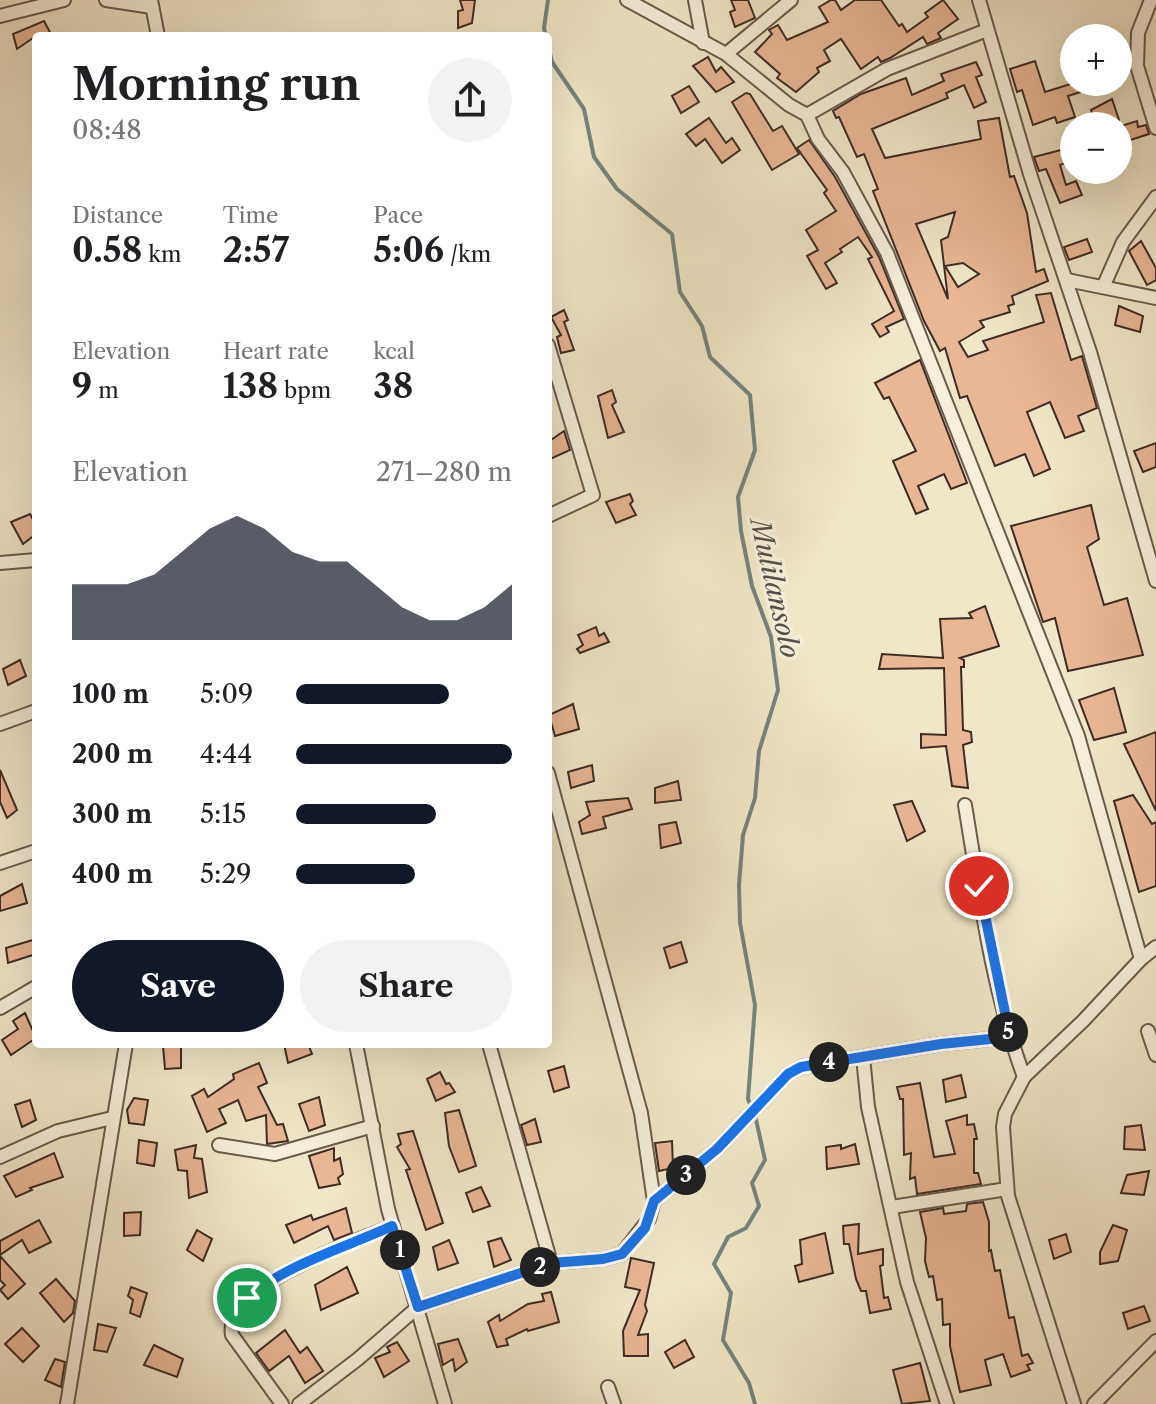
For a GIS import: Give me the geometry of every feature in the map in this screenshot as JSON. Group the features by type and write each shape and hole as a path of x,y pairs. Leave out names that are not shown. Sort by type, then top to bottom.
{"street":[{"path":"0,16 64,0"},
{"path":"106,0 152,3 157,32"},
{"path":"627,0 726,54 789,105 807,115 818,139 843,172 887,253 1078,736 1141,959"},
{"path":"695,0 703,43"},
{"path":"726,54 791,0"},
{"path":"979,0 1026,161 1067,280 1156,581"},
{"path":"1151,0 1138,33 1137,66 1156,128"},
{"path":"807,115 887,69 987,30"},
{"path":"1104,285 1123,242 1156,197"},
{"path":"1067,280 1104,285 1156,298"},
{"path":"552,358 593,495 552,514"},
{"path":"0,563 32,560"},
{"path":"0,724 32,712"},
{"path":"299,1404 418,1307 551,1263 603,1259 622,1254 645,1228 654,1201 641,1113 624,1060 601,961 552,787"},
{"path":"965,805 1010,1037 1024,1077"},
{"path":"0,863 32,852"},
{"path":"1074,1404 1007,1189 1005,1114 1024,1077 1156,947"},
{"path":"0,1008 32,989"},
{"path":"1148,1031 1156,1055"},
{"path":"654,1201 717,1149 788,1074 801,1067 1010,1037"},
{"path":"67,1404 125,1048"},
{"path":"357,1048 392,1226 445,1404"},
{"path":"490,1048 551,1263"},
{"path":"863,1057 868,1107 907,1282 947,1404"},
{"path":"0,1157 58,1131 112,1118"},
{"path":"219,1145 275,1154 373,1126"},
{"path":"892,1207 1007,1189"},
{"path":"282,1404 232,1335 232,1322 238,1311 259,1287 392,1226"},
{"path":"1094,1404 1156,1341"},
{"path":"608,1387 614,1404"}],"building":[{"path":"460,0 475,0 472,23 458,28 458,11 463,10"},
{"path":"731,0 748,0 755,18 735,27 730,12 735,10"},
{"path":"835,0 841,10 855,0 881,0 899,26 902,24 907,32 928,17 925,13 943,0 958,19 938,33 941,38 927,44 923,37 890,58 881,62 878,57 861,69 841,39 824,50 830,61 817,68 819,72 796,92 777,78 780,74 755,52 772,34 769,30 778,25 787,40 828,22 819,7"},
{"path":"44,21 50,32 32,32 32,39 17,49 13,34"},
{"path":"708,57 716,72 721,67 734,82 716,92 693,66"},
{"path":"1035,61 1045,92 1060,87 1060,96 1068,96 1073,112 1060,112 1060,122 1057,123 1055,117 1033,125 1022,90 1017,92 1010,69"},
{"path":"976,62 982,75 976,77 986,102 974,108 964,85 946,93 948,98 872,129 885,158 981,139 978,121 999,118 1010,177 1014,176 1027,213 1036,272 1044,269 1048,281 1012,296 1014,304 1008,306 1010,312 980,321 984,327 959,342 968,357 988,350 983,341 1044,322 1036,295 1051,293 1071,360 1082,356 1097,408 1078,416 1084,431 1065,438 1050,402 1027,412 1050,469 1034,476 1025,454 995,466 967,396 960,398 945,348 940,351 924,321 873,191 878,189 864,154 857,157 839,117 836,118 833,111 861,94 906,78 912,95 944,81 941,74","holes":["955,212 948,237 941,240 948,299 916,224","963,263 979,274 958,287 945,266"]},
{"path":"689,86 699,102 681,113 672,96"},
{"path":"746,93 750,94 773,131 782,126 799,154 772,170 732,102"},
{"path":"1112,99 1116,112 1092,112"},
{"path":"709,118 726,143 732,138 740,150 722,163 705,139 696,146 686,134"},
{"path":"1137,121 1138,127 1146,125 1149,134 1132,139 1132,123"},
{"path":"809,140 835,177 879,257 904,319 886,327 889,332 880,337 872,324 894,311 868,259 872,257 858,237 825,263 837,283 826,289 807,256 818,250 806,230 836,211 824,193 827,190 797,148"},
{"path":"1060,150 1060,184 1077,184 1082,195 1060,203 1046,169 1039,171 1034,157"},
{"path":"1087,239 1092,252 1069,260 1064,247"},
{"path":"1141,241 1156,268 1156,280 1147,285 1129,251"},
{"path":"1119,306 1143,316 1140,332 1115,325"},
{"path":"564,310 568,320 564,322 574,350 561,353 557,337 561,335 552,316"},
{"path":"920,360 967,483 951,489 944,474 918,486 928,509 916,514 893,461 916,451 889,397 884,399 875,383"},
{"path":"612,390 616,402 612,405 624,432 608,438 598,396"},
{"path":"564,431 570,450 552,458 552,439"},
{"path":"1156,443 1156,467 1143,472 1134,451"},
{"path":"630,494 633,501 630,504 636,515 616,523 606,502"},
{"path":"1091,505 1099,539 1087,547 1104,605 1127,598 1143,655 1068,671 1055,618 1043,622 1011,526"},
{"path":"30,514 32,537 23,544 11,522"},
{"path":"985,606 999,646 960,658 964,660 964,667 961,667 963,730 971,732 972,742 963,745 968,788 952,786 946,746 921,748 921,734 946,735 944,668 879,669 882,654 943,658 940,619 972,618 969,613"},
{"path":"596,627 599,636 604,633 609,642 580,653 577,649 583,645 578,635"},
{"path":"20,660 26,676 8,685 3,669"},
{"path":"1114,688 1126,732 1094,740 1079,700"},
{"path":"573,704 579,729 555,736 552,714"},
{"path":"1156,732 1156,811 1124,744"},
{"path":"592,765 594,781 571,788 568,772"},
{"path":"0,770 17,810 7,818 0,802"},
{"path":"678,781 681,800 655,803 655,788"},
{"path":"1133,795 1152,824 1156,822 1156,886 1139,892 1114,801"},
{"path":"628,798 632,809 603,817 606,828 582,834 579,822 590,815 586,802"},
{"path":"912,801 925,831 907,841 894,805"},
{"path":"676,822 681,843 661,848 659,825"},
{"path":"22,884 27,903 0,911 0,896"},
{"path":"32,940 32,955 8,963 6,948"},
{"path":"681,942 687,962 670,968 664,948"},
{"path":"25,1013 32,1029 32,1041 11,1055 2,1040 18,1029 13,1021"},
{"path":"163,1048 181,1048 181,1068 165,1069"},
{"path":"285,1048 310,1048 312,1054 288,1063"},
{"path":"259,1063 267,1083 258,1087 277,1125 283,1124 288,1141 267,1144 266,1115 246,1121 238,1100 219,1109 226,1123 207,1132 192,1096 204,1089 208,1097 234,1079 233,1074"},
{"path":"564,1066 569,1087 554,1092 548,1071"},
{"path":"440,1072 455,1092 436,1101 427,1079"},
{"path":"961,1075 966,1097 946,1102 943,1080"},
{"path":"920,1083 934,1157 955,1154 946,1121 967,1115 967,1125 974,1124 977,1139 974,1139 974,1173 978,1173 981,1184 917,1194 915,1177 910,1179 911,1153 904,1155 903,1099 900,1099 897,1087"},
{"path":"319,1097 325,1125 309,1131 299,1104"},
{"path":"134,1098 148,1100 144,1125 129,1123 127,1110"},
{"path":"30,1100 36,1120 22,1127 15,1105"},
{"path":"459,1110 476,1166 459,1172 449,1146 445,1113"},
{"path":"535,1119 541,1142 527,1145 521,1125"},
{"path":"1141,1125 1145,1150 1124,1149 1125,1127"},
{"path":"413,1131 443,1223 426,1230 406,1170 410,1169 397,1147 401,1144 398,1134"},
{"path":"139,1140 157,1143 154,1166 137,1163"},
{"path":"672,1141 673,1168 659,1171 655,1143"},
{"path":"855,1144 859,1164 827,1169 826,1147 841,1145 841,1149"},
{"path":"196,1145 194,1158 202,1159 207,1192 189,1198 187,1171 178,1170 175,1150"},
{"path":"334,1148 334,1161 340,1158 343,1174 338,1178 340,1184 319,1188 309,1156"},
{"path":"54,1153 63,1177 30,1188 32,1190 16,1197 4,1176"},
{"path":"1149,1171 1144,1195 1121,1193 1127,1175"},
{"path":"481,1187 490,1206 473,1212 466,1193"},
{"path":"983,1202 989,1222 989,1251 995,1271 1000,1270 1009,1318 1014,1317 1022,1356 1028,1354 1033,1363 1027,1365 1030,1370 1011,1377 1003,1354 985,1360 991,1385 960,1392 950,1346 950,1324 943,1325 942,1299 937,1300 933,1276 929,1277 925,1261 926,1238 920,1212 943,1208 944,1214 966,1211 967,1204"},
{"path":"346,1208 352,1233 334,1240 328,1226 294,1243 286,1225 311,1215 313,1220"},
{"path":"141,1212 140,1235 124,1236 124,1213"},
{"path":"39,1220 51,1242 29,1253 22,1240 0,1255 0,1241"},
{"path":"859,1224 858,1254 883,1249 883,1265 880,1266 884,1298 888,1297 891,1309 870,1313 866,1291 861,1291 856,1279 849,1244 844,1244 843,1226"},
{"path":"1113,1225 1127,1230 1118,1261 1100,1264 1100,1252"},
{"path":"197,1230 212,1239 203,1261 187,1250"},
{"path":"825,1233 833,1273 799,1282 795,1266 802,1264 800,1240"},
{"path":"1066,1234 1071,1252 1054,1259 1049,1240"},
{"path":"501,1238 511,1260 494,1267 488,1242"},
{"path":"449,1240 458,1263 438,1270 433,1247"},
{"path":"0,1256 25,1284 8,1299 0,1290 5,1285 0,1280"},
{"path":"631,1258 654,1263 645,1305 647,1311 638,1335 648,1334 648,1356 624,1356 623,1331 640,1290 625,1287"},
{"path":"347,1267 358,1293 321,1310 315,1285"},
{"path":"56,1279 75,1301 73,1313 64,1322 40,1293"},
{"path":"131,1287 147,1293 140,1317 130,1313 133,1300 128,1296"},
{"path":"551,1292 559,1322 527,1329 506,1339 508,1345 497,1347 488,1322 499,1315 500,1321 528,1304 544,1301 542,1294"},
{"path":"1144,1306 1150,1321 1128,1329 1123,1313"},
{"path":"98,1324 116,1328 107,1352 94,1350"},
{"path":"22,1328 39,1346 23,1362 5,1344"},
{"path":"285,1330 300,1353 307,1347 323,1371 305,1383 289,1356 269,1371 256,1353"},
{"path":"458,1339 467,1362 455,1371 453,1359 443,1365 438,1344"},
{"path":"685,1340 694,1357 674,1368 665,1352"},
{"path":"397,1342 409,1361 384,1377 375,1358 390,1352 387,1347"},
{"path":"154,1345 183,1359 177,1377 144,1365"},
{"path":"55,1359 65,1362 61,1387 45,1380"},
{"path":"920,1363 930,1401 902,1404 893,1370"}],"waterway":[{"name":"Mulilansolo","path":"545,32 548,0"},
{"name":"Mulilansolo","path":"552,62 584,109 594,157 617,189 672,234 680,292 702,326 710,357 750,395 755,450 738,497 741,531 752,586 771,637 778,690 759,751 755,798 743,835 739,885 740,923 755,1005 748,1099 752,1109"},
{"name":"Mulilansolo","path":"755,1115 765,1160 752,1183 759,1206 746,1228 728,1237 714,1264 731,1293 723,1340 749,1383 755,1404"}],"route":[{"path":"247,1298 259,1287 310,1261 392,1226 418,1307 551,1263 603,1259 622,1254 645,1228 654,1201 717,1149 788,1074 801,1067 941,1044 1010,1037 979,886"}]}
